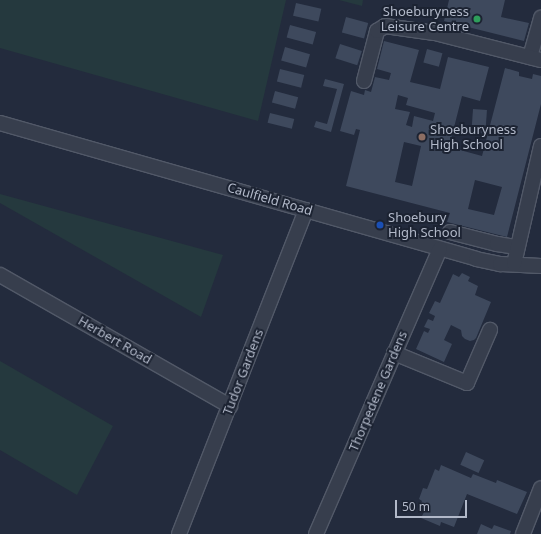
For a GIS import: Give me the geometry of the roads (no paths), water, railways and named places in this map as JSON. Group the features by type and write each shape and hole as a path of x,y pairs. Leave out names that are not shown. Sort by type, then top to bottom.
{"street":[{"path":"364,81 377,31 385,26 435,33 535,58 541,18"},
{"name":"Caulfield Road","path":"0,123 476,259 541,266"},
{"path":"514,264 541,146"},
{"name":"Tudor Gardens","path":"179,534 306,210"},
{"path":"450,232 497,244 517,247"},
{"name":"Thorpedene Gardens","path":"316,534 440,249"},
{"name":"Herbert Road","path":"0,274 230,406"},
{"path":"394,353 467,382 490,330"},
{"path":"523,534 541,488"}],"place":[{"name":"Shoeburyness Leisure Centre","path":"477,19"},
{"name":"Shoeburyness High School","path":"422,137"},
{"name":"Shoebury High School","path":"380,225"}]}
